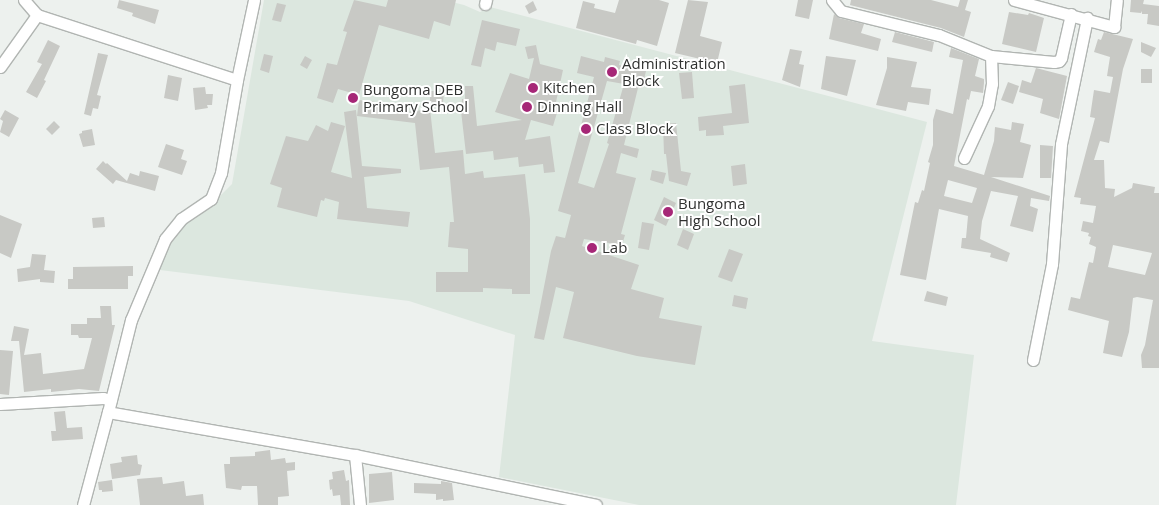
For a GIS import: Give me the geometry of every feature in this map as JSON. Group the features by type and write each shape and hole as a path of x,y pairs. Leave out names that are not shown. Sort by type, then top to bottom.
{"street":[{"path":"24,0 37,16 237,80"},
{"path":"84,505 131,320 165,239 182,219 211,198 221,173 237,80 254,0"},
{"path":"832,0 841,11 939,35 991,56 1059,61 1071,14"},
{"path":"1014,0 1087,18 1114,27 1117,0"},
{"path":"0,67 37,16"},
{"path":"1034,360 1052,264 1061,144 1087,18"},
{"path":"964,158 988,106 992,84 991,56"},
{"path":"0,404 103,398 111,400"},
{"path":"108,412 355,455 596,505"},
{"path":"355,455 360,505"}],"shaded area":[{"name":"Bungoma High School","path":"264,0 444,0 464,5 480,12 490,7 927,122 872,341 974,355 956,505 639,505 499,477 515,335 409,301 160,270 174,233 189,218 218,198 232,184"}],"building":[{"path":"119,0 159,10 155,24 132,16 133,13 117,8"},
{"path":"354,0 386,7 388,0 456,0 450,26 434,21 429,39 379,25 359,95 338,89 333,103 317,98 327,63 337,65 347,32 343,31"},
{"path":"619,0 659,0 669,3 657,46 637,40 636,44 576,28 583,1 595,4 594,8 615,13"},
{"path":"688,0 708,2 700,36 722,42 717,63 675,53"},
{"path":"798,0 813,0 809,19 795,16"},
{"path":"851,0 931,0 958,7 960,0 968,0 965,10 971,12 964,37 941,28 850,5"},
{"path":"1131,0 1144,0 1143,4 1159,6 1159,26 1147,24 1148,14 1142,14 1142,11 1141,13 1130,12"},
{"path":"533,1 537,10 529,14 525,6"},
{"path":"277,3 286,5 281,22 272,20"},
{"path":"1009,12 1028,15 1029,13 1044,18 1036,52 1002,44"},
{"path":"834,14 839,18 864,24 861,33 881,39 878,51 829,39"},
{"path":"482,20 520,29 516,46 497,42 495,51 485,48 481,67 471,65"},
{"path":"895,32 934,42 932,52 892,42"},
{"path":"1104,32 1133,39 1123,69 1109,143 1100,141 1094,160 1104,160 1105,188 1115,189 1114,197 1132,188 1133,183 1155,187 1154,193 1159,193 1159,368 1142,368 1141,355 1145,345 1153,300 1133,298 1129,332 1122,357 1103,353 1109,321 1068,310 1071,297 1080,299 1089,262 1093,263 1096,247 1089,244 1091,237 1088,236 1089,233 1081,231 1083,221 1093,223 1096,206 1080,204 1081,198 1074,197 1095,118 1090,117 1094,90 1110,93 1113,77 1107,76 1110,57 1094,52 1098,39 1101,40","holes":["1113,245 1152,253 1145,275 1108,267"]},
{"path":"48,40 60,46 37,98 26,92 42,64 37,62"},
{"path":"1141,42 1156,48 1151,57 1141,52"},
{"path":"536,45 540,64 563,70 556,102 560,103 553,126 531,120 525,140 550,136 555,172 544,173 543,164 519,167 518,157 494,160 493,151 466,154 461,111 462,99 465,99 465,86 473,86 477,126 522,120 495,112 510,73 529,79 534,58 528,59 525,47"},
{"path":"951,48 979,59 975,76 984,79 983,93 971,91 969,100 967,99 954,166 984,175 994,141 995,127 1011,130 1012,122 1024,124 1020,142 1031,145 1023,178 991,177 1050,196 1049,201 1031,198 1030,206 1038,209 1033,232 1010,226 1018,196 991,191 982,221 980,239 1010,253 1007,262 990,257 991,253 961,248 962,238 966,238 968,216 939,209 926,280 900,275 915,202 918,203 922,190 924,191 930,163 928,162 933,145 933,120 936,109 953,114 963,60 949,57","holes":["948,180 977,188 972,203 944,196"]},
{"path":"790,49 802,51 799,64 804,65 800,87 782,80"},
{"path":"98,53 108,55 97,95 101,96 98,109 93,108 91,116 84,114"},
{"path":"264,54 273,56 269,73 260,70"},
{"path":"305,56 312,60 307,69 300,65"},
{"path":"581,56 604,62 605,57 620,61 619,65 646,71 642,88 638,88 624,145 639,149 637,158 621,153 616,173 636,178 621,234 625,235 622,245 584,239 582,246 639,265 631,289 664,298 659,318 702,326 695,365 637,356 563,338 574,292 556,287 544,340 534,338 551,251 556,236 565,238 571,215 558,211 594,77 577,73","holes":["607,81 624,84 607,143 609,144 594,188 578,183"]},
{"path":"826,56 856,60 847,96 821,89"},
{"path":"887,57 917,62 911,87 931,89 929,105 908,102 906,111 876,105 887,68"},
{"path":"1036,68 1067,76 1059,119 1040,113 1043,99 1019,92 1022,80 1031,83"},
{"path":"1141,69 1152,69 1152,83 1141,83"},
{"path":"692,72 694,98 682,99 679,73"},
{"path":"168,75 182,78 178,101 164,98"},
{"path":"1008,82 1019,86 1013,104 1001,100"},
{"path":"745,84 749,123 723,126 724,135 706,136 706,130 699,131 698,117 732,113 729,86"},
{"path":"205,87 206,94 213,94 212,105 207,105 208,108 195,110 193,88"},
{"path":"430,91 444,91 443,103 430,102"},
{"path":"359,100 408,106 407,112 430,109 435,153 463,150 465,174 483,171 484,178 525,174 530,219 530,294 512,294 512,289 483,288 483,292 436,292 436,272 468,272 468,249 448,247 450,222 454,222 449,167 420,170 415,123 357,116"},
{"path":"5,110 19,118 9,137 0,132 3,121 0,119"},
{"path":"356,110 362,166 401,169 401,173 364,177 367,208 410,212 408,227 337,219 339,202 325,198 324,201 321,200 317,217 277,207 282,188 270,184 286,136 308,141 316,125 328,131 331,122 345,126 331,172 352,178 344,112"},
{"path":"54,121 60,127 52,135 46,129"},
{"path":"676,123 681,171 691,173 687,186 669,181 666,154 664,154 663,124"},
{"path":"92,129 95,145 83,147 79,134 82,131"},
{"path":"166,144 184,150 181,159 187,161 182,175 158,167"},
{"path":"1040,145 1053,146 1051,178 1040,178"},
{"path":"103,161 127,181 130,173 139,176 140,171 159,176 155,191 116,180 113,184 96,169"},
{"path":"745,164 747,184 733,186 731,166"},
{"path":"652,170 666,173 663,184 650,180"},
{"path":"664,197 676,203 666,226 654,220"},
{"path":"0,215 22,224 11,258 0,253"},
{"path":"104,217 105,227 93,228 92,218"},
{"path":"642,222 654,224 649,250 638,248"},
{"path":"683,229 694,234 688,250 677,245"},
{"path":"729,249 743,254 732,282 718,277"},
{"path":"32,254 46,255 44,270 55,271 54,283 40,282 40,279 18,282 17,269 30,267"},
{"path":"133,266 133,276 128,276 128,289 68,289 68,279 73,279 73,267"},
{"path":"927,291 948,297 946,306 924,301"},
{"path":"734,295 748,298 746,309 732,306"},
{"path":"100,306 111,306 112,325 115,325 99,391 79,389 51,392 51,389 24,392 19,341 11,341 14,326 29,329 24,355 41,353 43,374 84,369 92,338 79,338 78,335 71,335 71,324 87,324 87,318 101,318"},
{"path":"0,350 13,351 9,395 0,394"},
{"path":"65,411 67,428 82,427 83,439 52,441 51,431 56,431 54,412"},
{"path":"270,450 271,460 285,458 286,463 295,462 295,470 287,471 289,496 278,497 278,505 258,505 257,486 242,486 241,490 226,488 224,464 230,464 230,457 255,456 255,452"},
{"path":"137,455 138,464 142,465 140,475 112,479 110,464 122,462 121,457"},
{"path":"344,470 346,481 349,480 350,505 341,505 340,495 333,496 332,489 330,490 329,480 333,479 332,472"},
{"path":"392,472 394,500 369,503 369,474"},
{"path":"162,477 163,484 184,481 186,496 203,494 204,505 140,505 137,479"},
{"path":"112,480 113,491 102,492 102,490 99,490 98,482"},
{"path":"441,481 452,483 454,500 436,500 436,494 414,493 414,483 441,484"}],"place":[{"name":"Administration Block","path":"612,72"},
{"name":"Kitchen","path":"533,88"},
{"name":"Bungoma DEB Primary School","path":"353,98"},
{"name":"Dinning Hall","path":"527,107"},
{"name":"Class Block","path":"586,129"},
{"name":"Bungoma High School","path":"668,212"},
{"name":"Lab","path":"592,248"}]}
